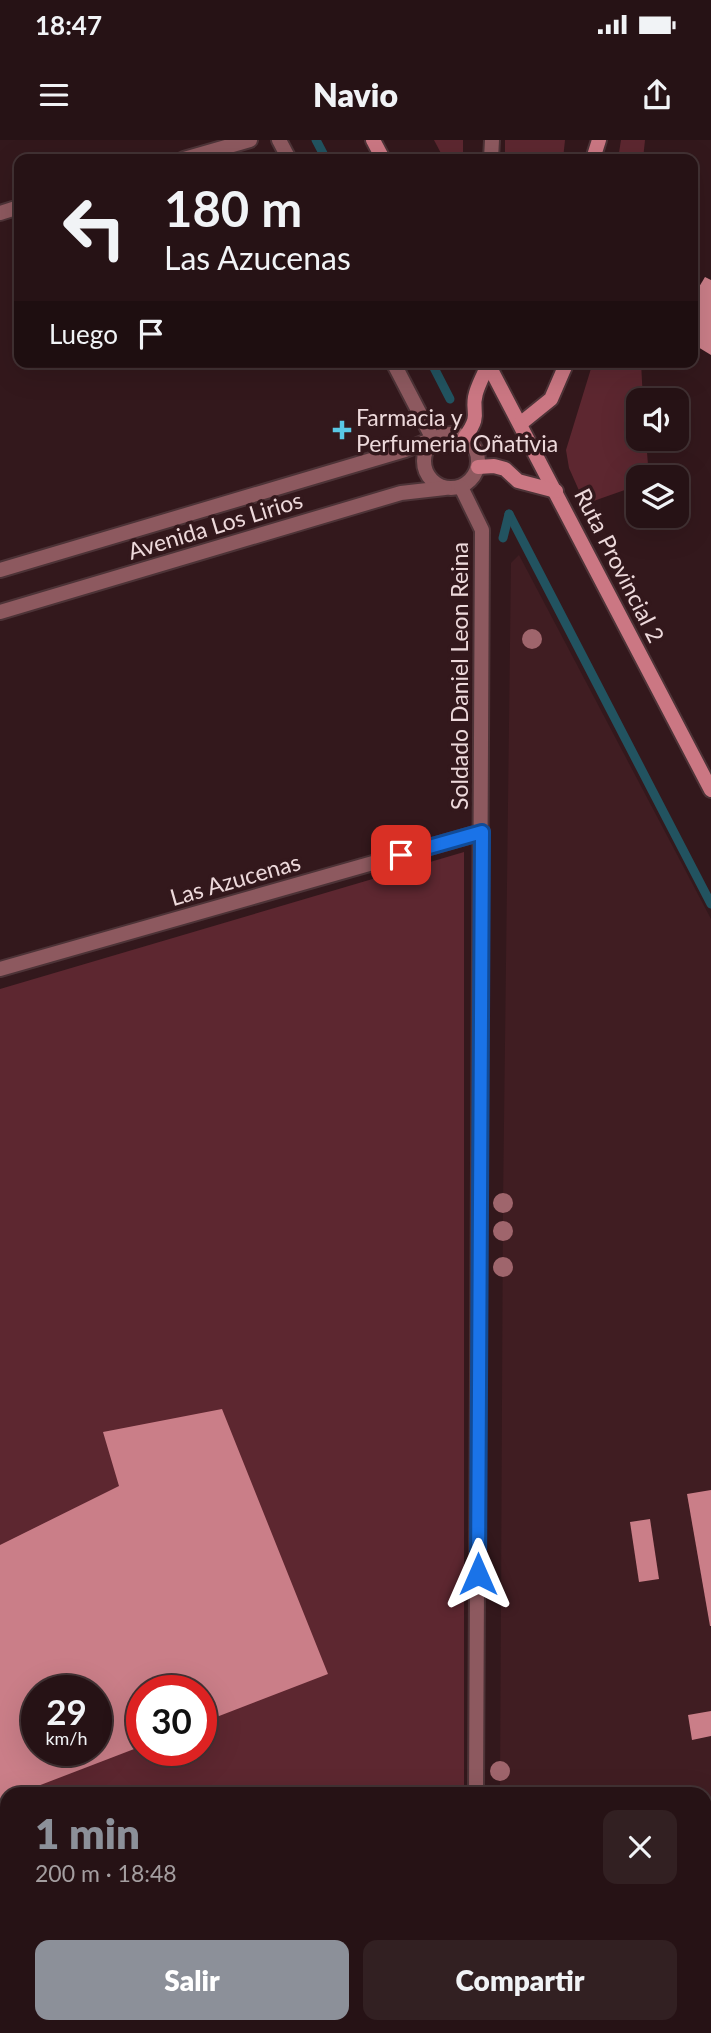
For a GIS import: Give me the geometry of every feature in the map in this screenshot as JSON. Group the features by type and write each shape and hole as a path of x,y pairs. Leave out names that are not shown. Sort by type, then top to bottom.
{"main road":[{"path":"465,437 477,416 475,395 486,368"},
{"name":"Ruta Provincial 2","path":"491,368 711,790"},
{"path":"520,425 551,398 564,368"},
{"path":"478,467 494,466 505,469 518,481 556,491"}],"street":[{"path":"201,154 250,140"},
{"path":"396,368 433,439"},
{"path":"449,433 465,437 477,450 478,467 461,487 445,488 437,484 425,471 424,454 433,439 449,433"},
{"name":"Avenida Los Lirios","path":"0,570 405,450 433,439"},
{"name":"Soldado Daniel Leon Reina","path":"461,487 482,530 477,1787"},
{"name":"Avenida Los Lirios","path":"0,612 401,493 445,488"},
{"name":"Las Azucenas","path":"0,970 482,832"}],"shaded area":[{"path":"434,140 463,140 463,154 441,154"},
{"path":"505,140 565,140 564,154 505,154"},
{"path":"621,140 645,140 644,154 619,154"},
{"path":"591,368 641,368 642,388 626,388 626,451 647,451 648,465 626,465 626,490 585,504 569,468 566,450"},
{"path":"519,555 711,919 711,1787 500,1787 503,1203 511,563"},
{"path":"464,852 464,1787 0,1787 0,989"}],"building":[{"path":"705,277 711,280 711,355 698,347 698,289"},
{"path":"222,1409 328,1674 217,1717 217,1675 126,1675 126,1752 112,1758 112,1675 21,1675 21,1766 90,1766 35,1787 0,1787 0,1545 119,1486 103,1432"},
{"path":"711,1490 711,1626 710,1626 687,1494"},
{"path":"650,1519 659,1579 639,1582 630,1522"},
{"path":"711,1711 711,1736 692,1740 688,1715"}],"waterway":[{"path":"316,140 323,154"},
{"path":"434,368 450,399"},
{"path":"509,514 711,904"},
{"path":"503,538 509,514"}],"place":[{"name":"Farmacia y Perfumeria Oñativia","path":"342,430"}],"route":[{"path":"401,855 482,832 478,1574"}]}
